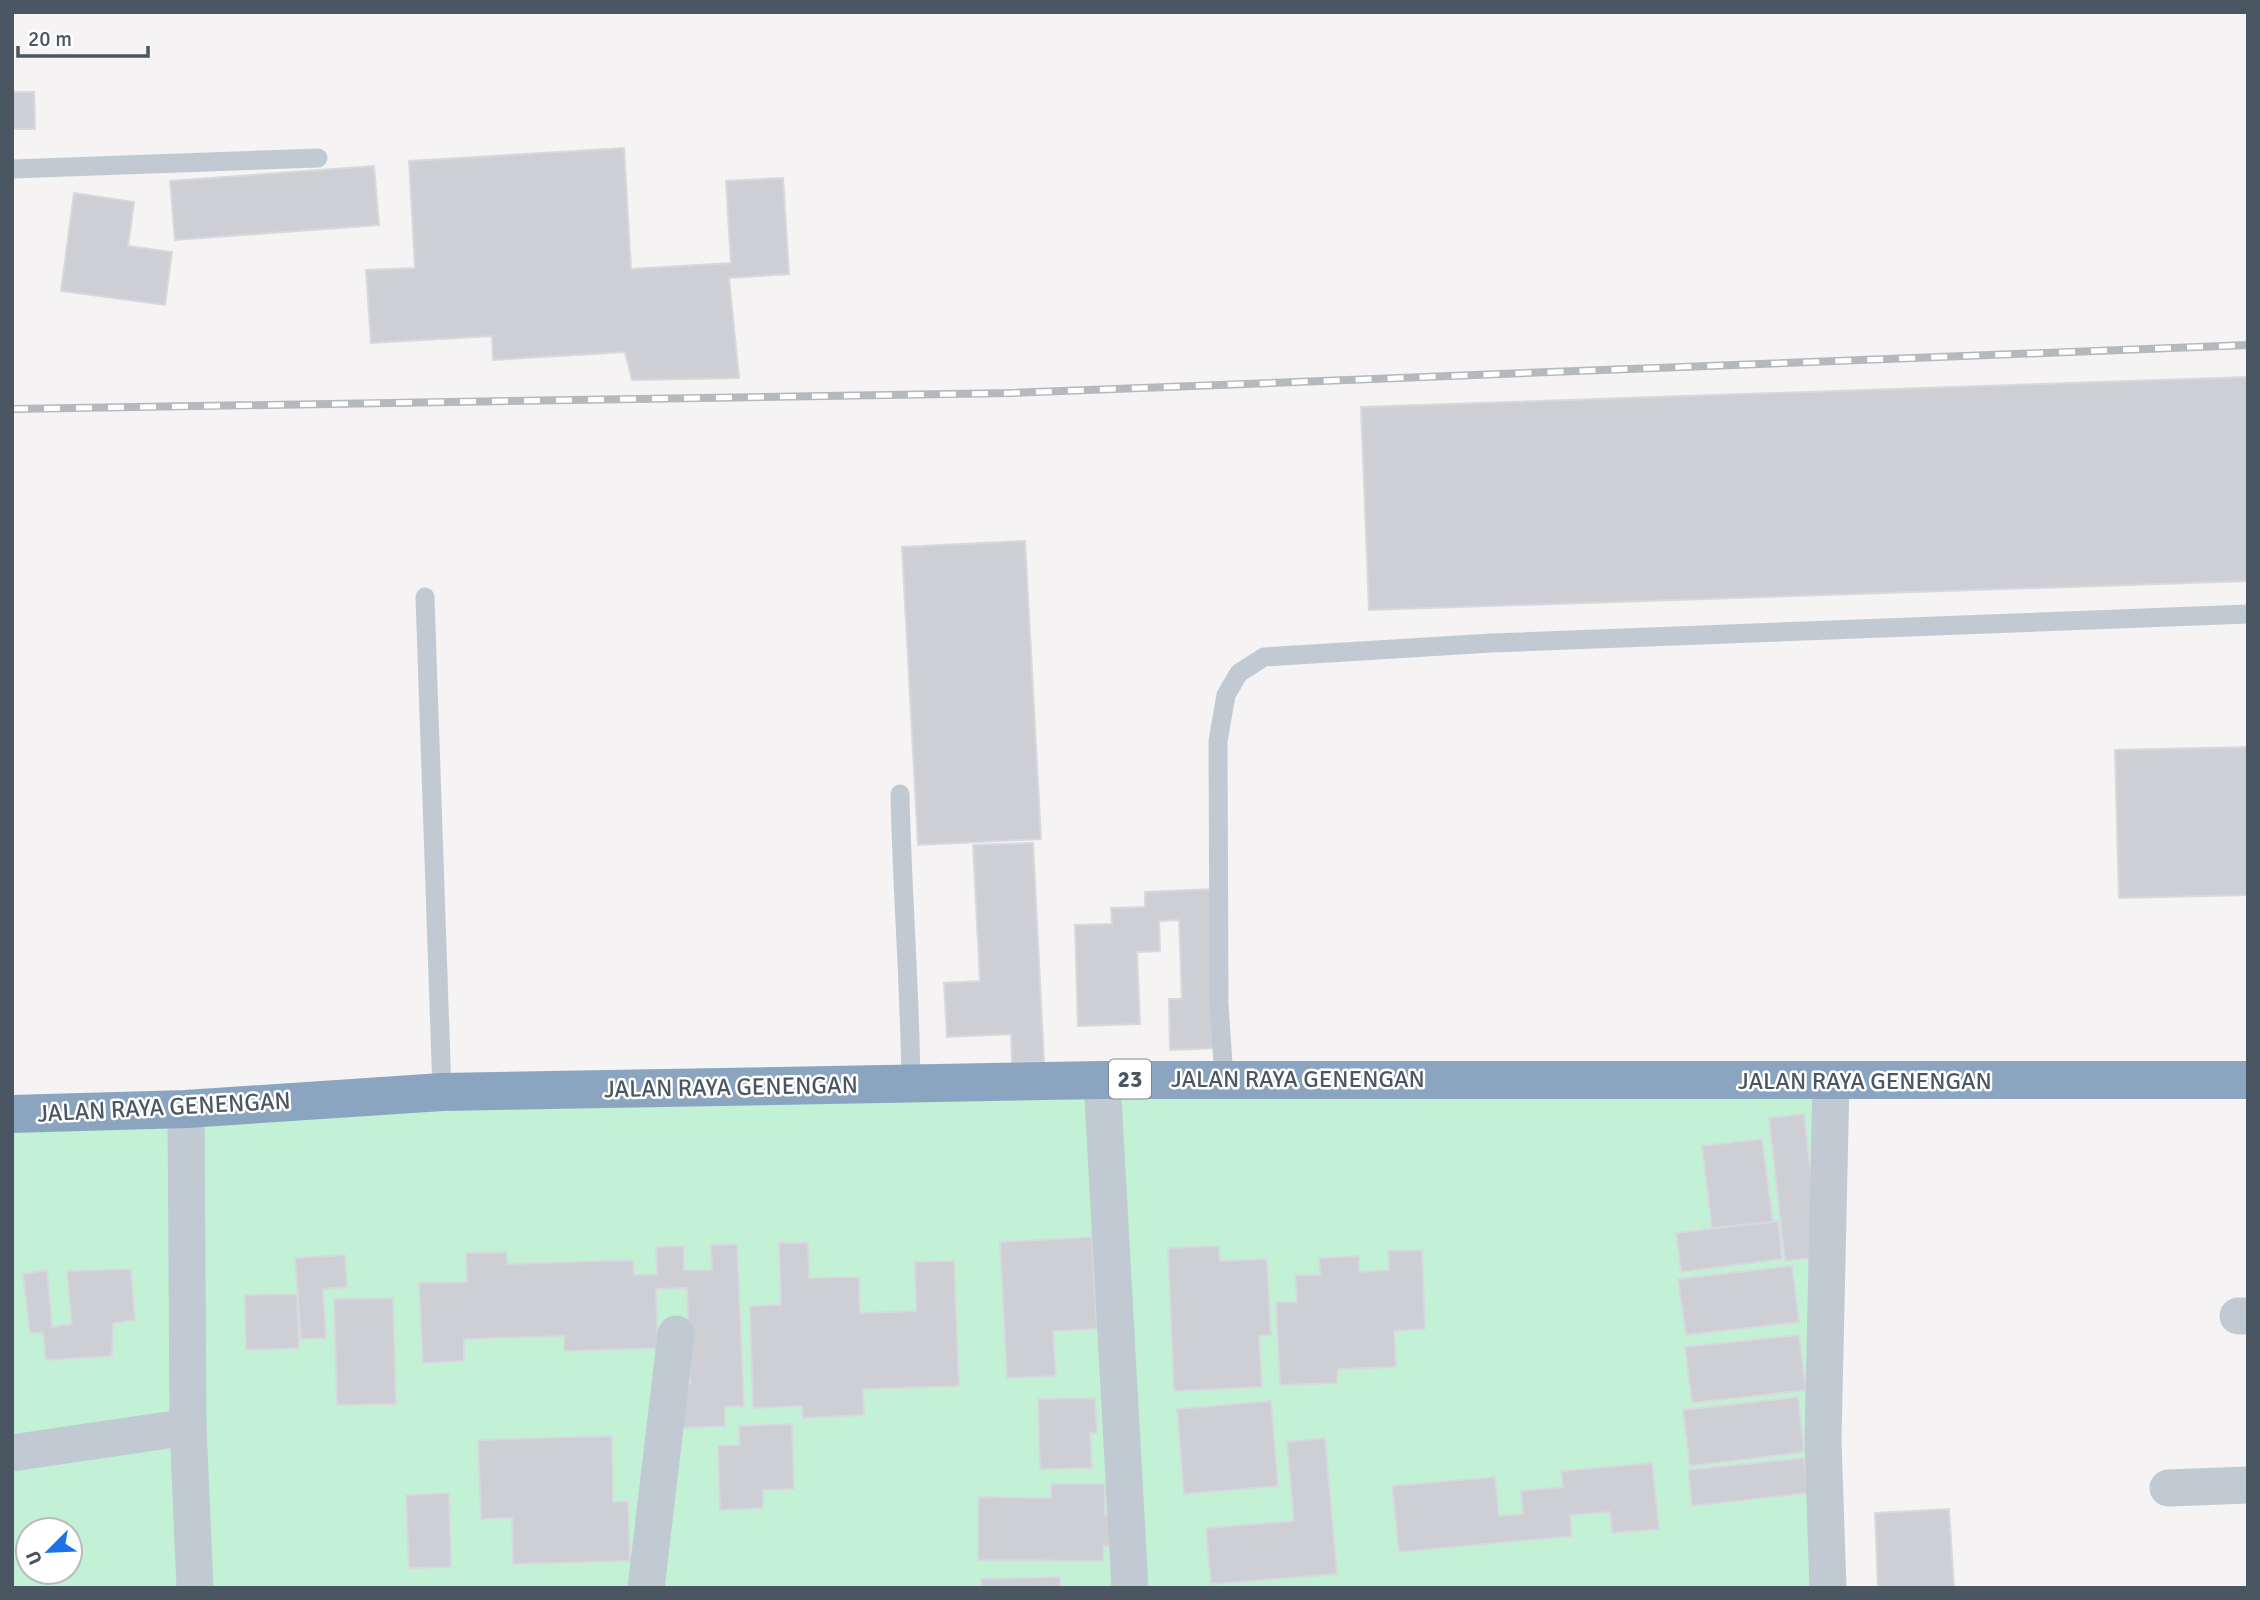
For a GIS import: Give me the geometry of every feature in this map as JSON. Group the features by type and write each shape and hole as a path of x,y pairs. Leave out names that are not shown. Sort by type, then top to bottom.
{"highway":[{"name":"JALAN RAYA GENENGAN","path":"12,1114 186,1109 442,1092 1102,1080 2248,1080"}],"street":[{"path":"1102,1080 1130,1588"},
{"path":"1828,1588 1824,1440 1831,1081"},
{"path":"186,1109 188,1427 195,1588"},
{"path":"646,1588 676,1334"},
{"path":"12,1453 188,1427"},
{"path":"2168,1488 2248,1485"}],"lane":[{"path":"12,169 318,158"},
{"path":"425,597 443,1045 442,1092"},
{"path":"1224,1079 1219,1003 1218,741 1226,695 1239,673 1264,656 1491,643 2248,614"},
{"path":"900,794 903,925 911,1014 911,1084"}],"green space":[{"path":"1831,1081 1842,1588 12,1588 12,1114"}],"building":[{"path":"12,92 34,92 35,129 13,129 12,153"},
{"path":"624,148 631,269 731,263 726,181 783,178 789,274 729,278 739,378 632,380 625,352 493,360 492,336 371,343 366,270 415,268 409,161"},
{"path":"374,166 379,225 175,240 170,181"},
{"path":"74,193 134,202 128,246 172,252 165,305 61,291"},
{"path":"2248,377 2248,581 1369,610 1361,407"},
{"path":"1025,541 1041,839 918,845 902,547"},
{"path":"2248,747 2248,895 2119,898 2115,750"},
{"path":"1033,843 1044,1062 1012,1063 1011,1034 947,1037 944,983 980,981 973,845"},
{"path":"1215,889 1220,1048 1170,1050 1169,999 1182,999 1179,920 1159,921 1160,951 1137,952 1140,1024 1078,1026 1075,925 1112,924 1111,908 1145,907 1145,892"},
{"path":"1804,1114 1820,1257 1785,1261 1769,1118"},
{"path":"1762,1139 1773,1222 1712,1228 1702,1146"},
{"path":"1778,1221 1782,1259 1681,1272 1676,1233"},
{"path":"1092,1237 1097,1329 1053,1331 1056,1376 1007,1378 1000,1242"},
{"path":"779,1243 808,1243 809,1278 859,1277 860,1313 916,1311 915,1262 954,1261 959,1386 863,1389 864,1415 803,1418 802,1406 753,1408 750,1306 781,1305"},
{"path":"737,1244 744,1406 725,1407 725,1426 678,1428 677,1384 690,1384 687,1288 656,1289 658,1348 564,1351 564,1336 464,1339 464,1361 423,1363 419,1283 467,1282 466,1253 507,1252 507,1264 633,1260 634,1275 657,1274 656,1247 684,1246 684,1270 712,1270 711,1245"},
{"path":"1219,1246 1220,1261 1267,1259 1271,1335 1259,1336 1262,1387 1174,1391 1168,1248"},
{"path":"1422,1250 1425,1329 1394,1331 1396,1367 1338,1369 1337,1383 1280,1385 1276,1302 1297,1302 1295,1275 1320,1275 1319,1258 1359,1256 1359,1272 1389,1270 1388,1251"},
{"path":"345,1255 347,1287 323,1289 326,1338 301,1339 295,1258"},
{"path":"1792,1266 1799,1322 1686,1335 1678,1279"},
{"path":"131,1269 135,1320 113,1323 112,1356 46,1360 43,1333 30,1333 23,1274 47,1270 52,1327 72,1324 67,1271"},
{"path":"297,1294 299,1348 246,1350 245,1295"},
{"path":"393,1298 396,1404 337,1405 334,1299"},
{"path":"1799,1335 1806,1390 1692,1403 1685,1347"},
{"path":"1798,1397 1804,1452 1690,1466 1683,1410"},
{"path":"1095,1398 1097,1433 1090,1433 1092,1468 1040,1469 1038,1399"},
{"path":"1271,1401 1278,1486 1184,1494 1177,1409"},
{"path":"792,1424 794,1489 763,1490 763,1508 720,1510 718,1446 740,1445 739,1426"},
{"path":"612,1436 613,1502 628,1501 630,1561 513,1564 512,1518 481,1519 478,1440"},
{"path":"1325,1438 1337,1574 1211,1584 1206,1528 1294,1521 1287,1442"},
{"path":"1804,1458 1808,1493 1692,1506 1688,1470"},
{"path":"1652,1463 1659,1529 1612,1533 1610,1512 1570,1515 1572,1536 1399,1552 1392,1486 1495,1477 1499,1516 1523,1514 1521,1491 1563,1487 1561,1471"},
{"path":"1051,1484 1105,1484 1105,1515 1119,1515 1119,1546 1104,1546 1103,1561 978,1560 978,1497 1051,1498"},
{"path":"449,1493 451,1567 409,1568 406,1495"},
{"path":"1949,1509 1954,1588 1878,1588 1875,1513"},
{"path":"1060,1577 1060,1588 981,1588 981,1579"}],"railway":[{"path":"12,409 1012,393 2248,345"}]}
